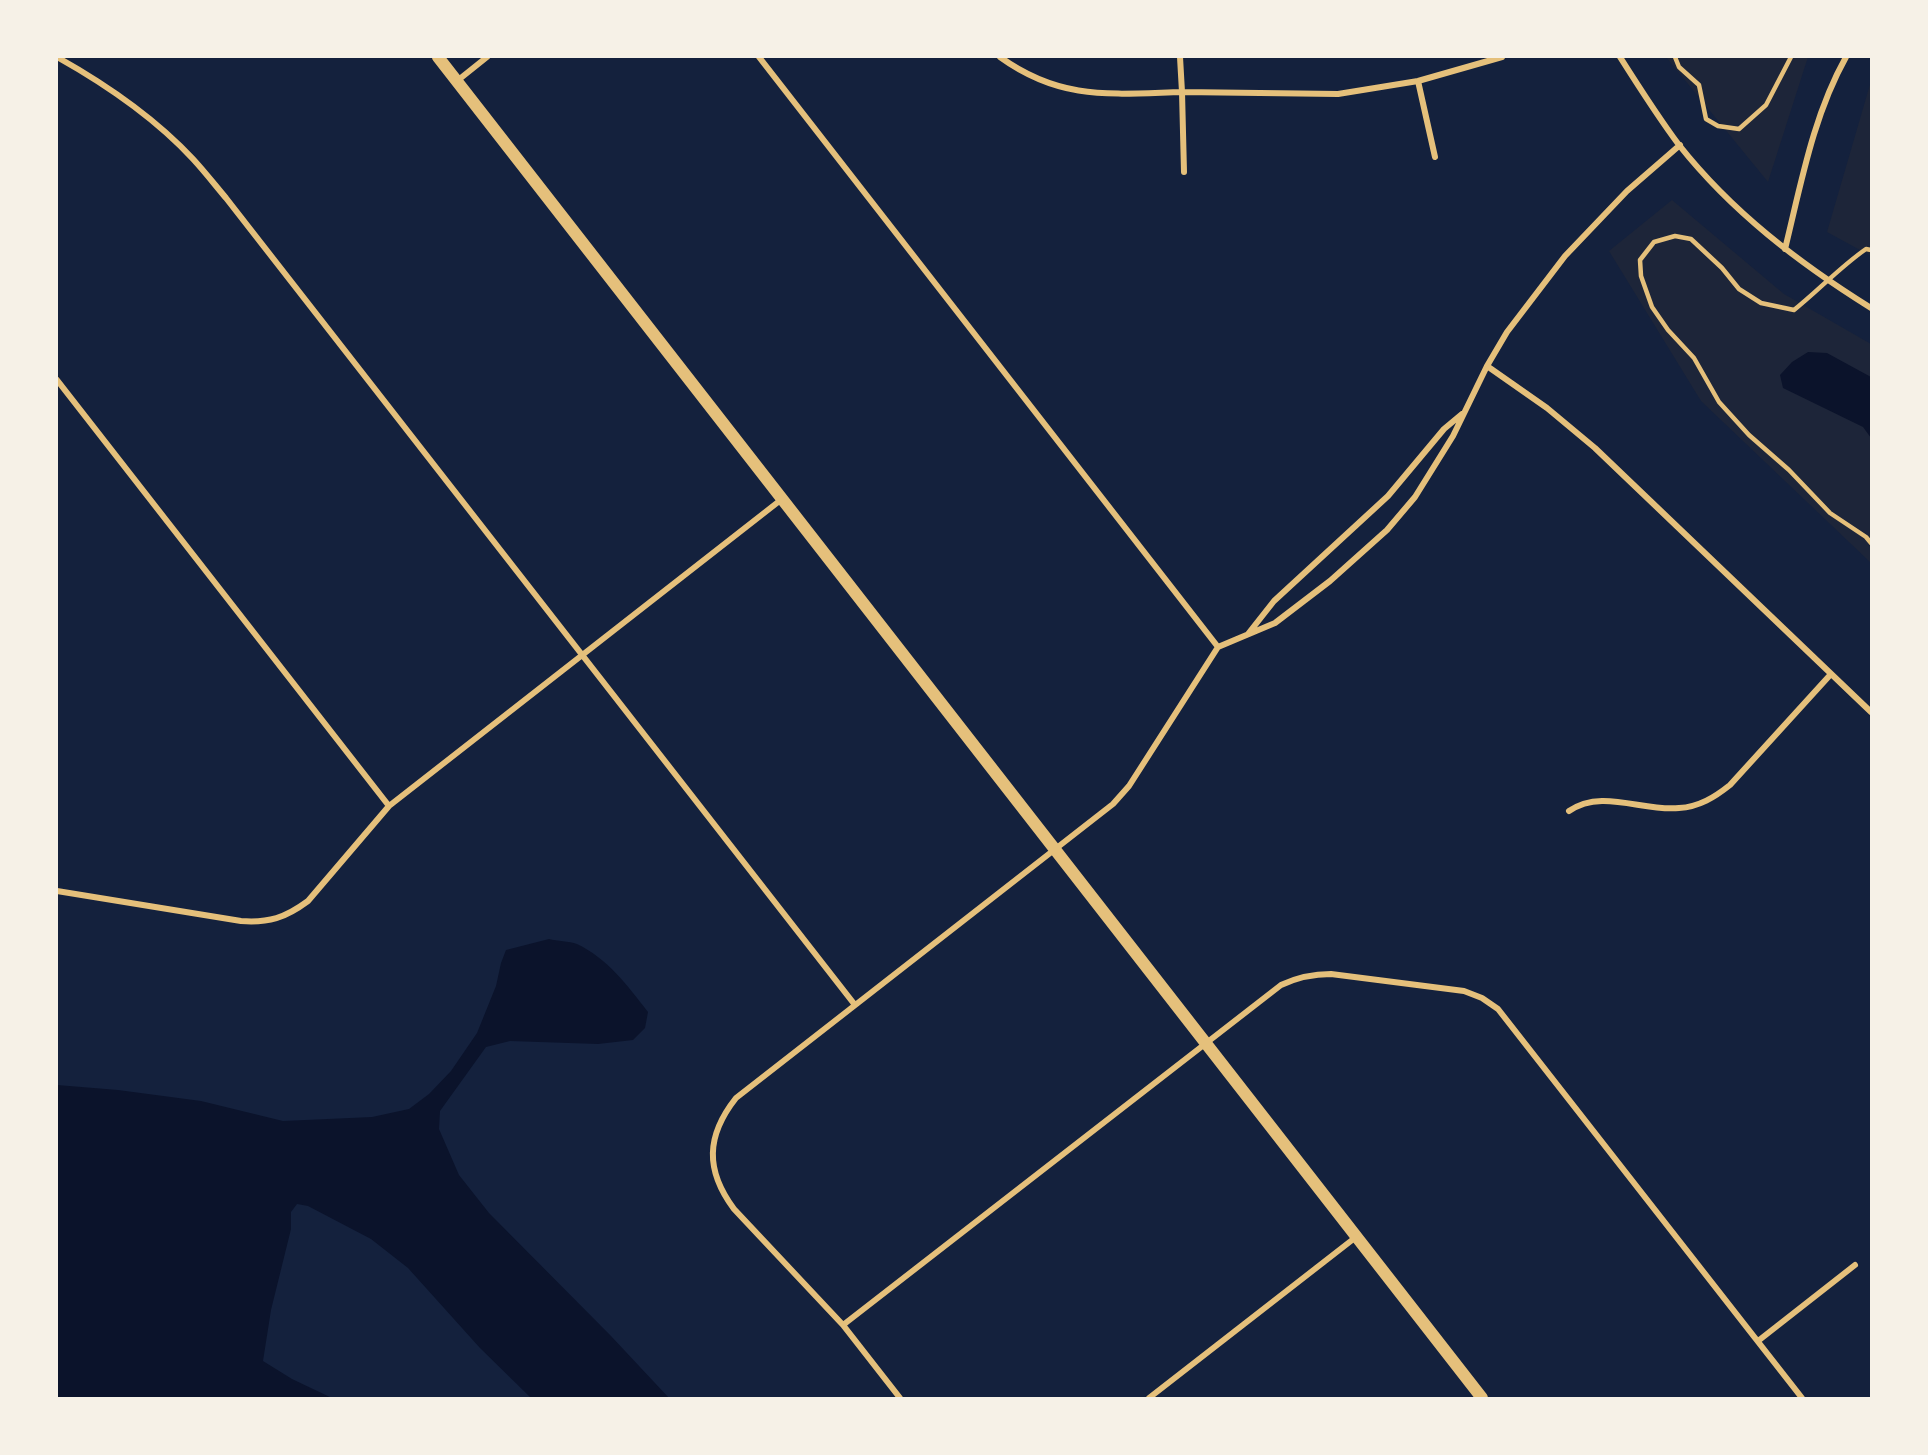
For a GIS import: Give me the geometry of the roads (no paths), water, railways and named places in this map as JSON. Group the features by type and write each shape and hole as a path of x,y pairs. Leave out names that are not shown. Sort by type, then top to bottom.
{"main road":[{"path":"438,57 1482,1398"}],"street":[{"path":"57,57 89,75 157,125 199,166 226,198 855,1005"},
{"path":"457,81 487,57"},
{"path":"759,57 1218,647"},
{"path":"1000,57 1044,82 1071,90 1100,94 1182,92 1338,94 1418,81 1502,57"},
{"path":"1180,57 1184,172"},
{"path":"1620,57 1680,145 1714,185 1749,219 1785,249 1828,281 1871,308"},
{"path":"1785,249 1816,126 1829,90 1846,57"},
{"path":"1418,81 1435,157"},
{"path":"900,1398 843,1325 722,1194 715,1177 712,1158 714,1139 724,1113 736,1098 1113,804 1129,786 1218,647 1275,623 1330,581 1387,530 1415,496 1453,436 1487,366 1507,332 1565,255 1627,191 1680,145"},
{"path":"1487,366 1547,408 1594,448 1871,712"},
{"path":"57,380 389,806"},
{"path":"1247,635 1274,601 1388,496 1444,429 1465,412"},
{"path":"57,891 241,921 275,920 293,912 308,901 389,806 782,499"},
{"path":"1569,811 1589,802 1605,800 1664,809 1700,804 1730,785 1831,674"},
{"path":"843,1325 1281,985 1298,977 1317,974 1464,991 1482,998 1498,1009 1802,1398"},
{"path":"1149,1398 1356,1237"},
{"path":"1758,1341 1855,1265"}],"lane":[{"path":"1675,57 1678,67 1699,85 1706,119 1718,126 1739,129 1766,105 1791,57"},
{"path":"1871,250 1866,249 1846,262 1794,310 1761,303 1739,289 1722,268 1691,239 1675,236 1654,242 1640,260 1641,276 1652,307 1668,330 1694,358 1719,402 1749,435 1789,470 1830,513 1866,537 1871,543"}]}
